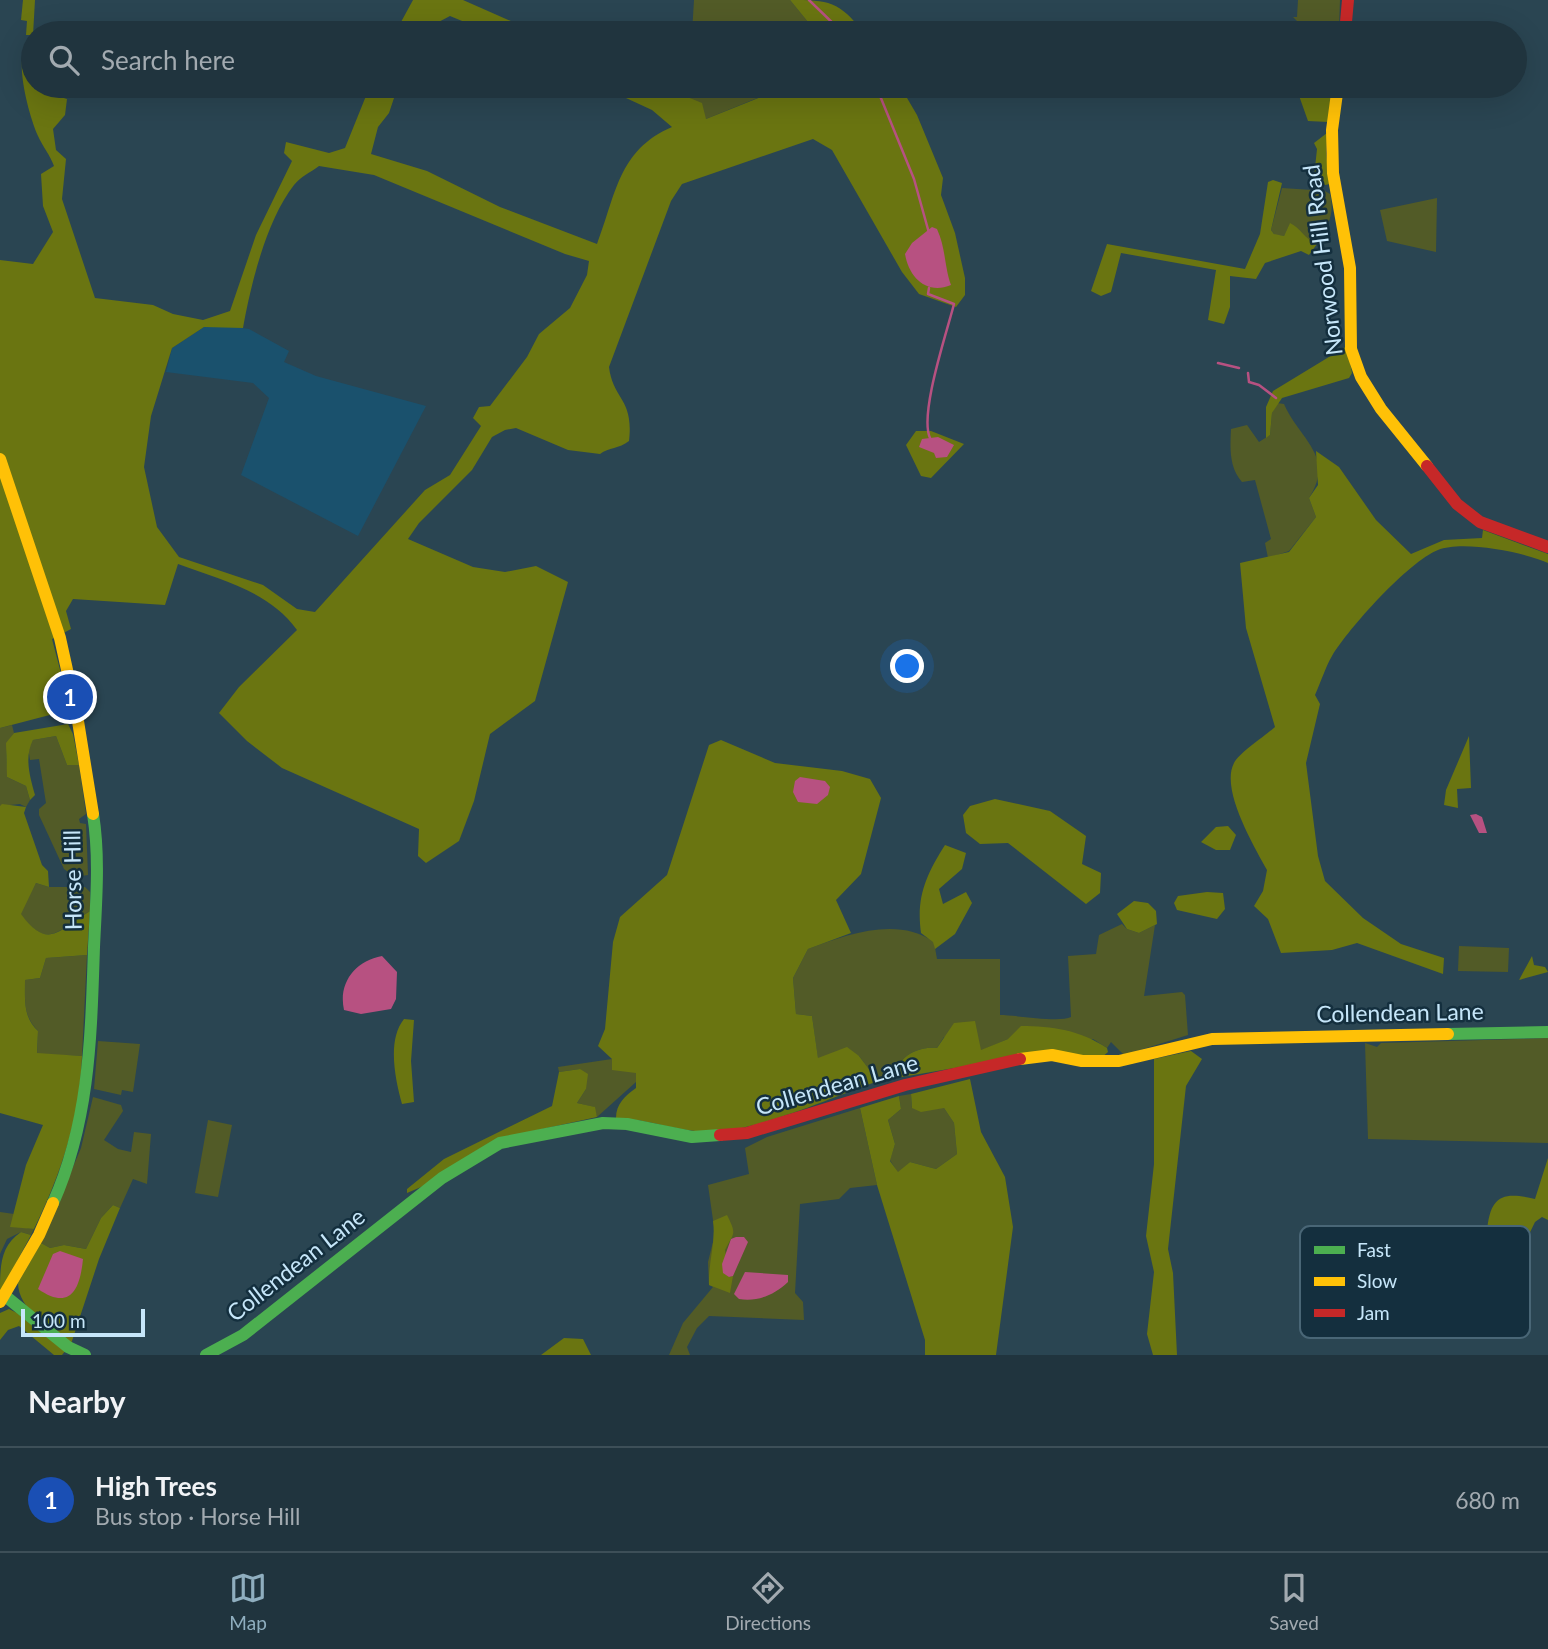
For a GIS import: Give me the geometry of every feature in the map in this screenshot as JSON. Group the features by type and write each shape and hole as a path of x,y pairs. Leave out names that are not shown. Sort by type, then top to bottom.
{"street":[{"path":"1346,21 1348,0"},
{"name":"Norwood Hill Road","path":"1336,98 1332,130 1333,173 1350,268 1351,349 1361,377 1381,409 1457,504 1480,522 1548,547"},
{"name":"Horse Hill","path":"0,459 60,638 77,715 97,847 91,1044 80,1128 58,1192 2,1299"},
{"name":"Collendean Lane","path":"206,1355 243,1335 293,1292 348,1253 436,1183 500,1143 572,1125 627,1124 692,1137 747,1133 905,1085 1028,1057 1052,1055 1082,1061 1119,1061 1212,1039 1548,1032"},
{"path":"2,1299 50,1334 85,1355"}],"shaded area":[{"path":"932,227 937,229 940,236 951,285 942,288 934,288 920,282 910,270 905,254 912,243"},
{"path":"222,325 249,329 289,351 284,362 316,376 426,406 358,536 241,475 269,398 253,383 166,372 172,348 204,327"},
{"path":"938,437 954,445 947,457 936,458 934,453 919,447 922,439"},
{"path":"800,777 825,781 830,787 828,795 817,804 798,802 793,792 795,781"},
{"path":"1470,815 1482,817 1487,833 1479,833"},
{"path":"382,956 397,972 396,999 391,1009 361,1014 344,1010 346,982 357,968"},
{"path":"744,1237 748,1242 733,1276 729,1277 723,1273 722,1264 731,1239"},
{"path":"60,1251 83,1259 76,1288 66,1297 58,1298 38,1289 53,1254"},
{"path":"745,1272 788,1275 788,1282 765,1296 739,1299 734,1294"}],"green space":[{"path":"23,0 35,0 34,21 21,20"},
{"path":"413,0 463,0 511,21 462,21 450,16 440,21 402,21"},
{"path":"694,0 790,0 807,21 693,21"},
{"path":"790,0 832,4 853,21 807,21"},
{"path":"1298,0 1340,0 1339,21 1297,21 1293,17 1297,17"},
{"path":"27,98 67,99 65,115 53,129 56,150 66,159 62,199 95,298 153,305 173,314 203,320 230,311 256,235 292,161 284,153 286,142 329,153 345,148 365,98 394,98 389,113 378,127 371,154 427,171 500,207 597,244 621,176 630,161 640,148 672,127 652,110 626,98 690,98 702,103 706,119 758,98 907,98 917,115 943,178 941,195 955,233 965,278 965,295 956,307 919,294 902,272 832,150 813,139 682,184 671,201 609,367 611,378 629,416 629,441 600,454 568,450 516,428 505,430 492,437 472,470 419,523 408,539 473,567 505,572 536,566 568,582 535,701 490,734 474,801 459,841 426,863 418,856 419,829 282,768 247,741 219,713 239,687 297,630 273,605 258,596 178,564 165,605 73,599 66,611 71,629 52,639 69,704 65,711 0,728 0,260 33,264 53,232 43,206 41,174 54,166 32,119","holes":["319,166 374,175 565,254 589,261 587,275 570,308 539,334 527,357 490,406 479,407 473,418 481,426 450,475 425,490 315,612 297,609 263,585 179,557 157,527 144,467 151,416 172,348 204,327 243,328 255,273 275,216 302,177"]},
{"path":"677,98 757,98 706,119"},
{"path":"1300,98 1331,98 1328,122 1308,121"},
{"path":"1327,133 1326,153 1330,184 1325,185 1314,177 1317,149 1314,143"},
{"path":"1273,180 1282,183 1271,230 1274,234 1284,236 1290,223 1317,244 1309,255 1301,251 1265,263 1256,279 1230,276 1230,307 1224,324 1208,320 1216,270 1121,253 1111,292 1101,296 1091,291 1107,244 1245,269 1260,234 1268,182"},
{"path":"1313,184 1330,194 1332,208 1330,220 1317,244 1307,240 1290,224 1284,236 1275,235 1271,230 1282,188 1312,190"},
{"path":"1437,198 1436,252 1387,241 1380,210"},
{"path":"1347,346 1352,373 1349,378 1282,398 1272,413 1270,435 1266,438 1266,407 1273,391"},
{"path":"1277,403 1284,404 1312,448 1319,471 1309,498 1316,517 1289,551 1268,558 1265,543 1271,539 1255,480 1242,482 1235,470 1231,429 1247,425 1259,442 1270,435 1272,413"},
{"path":"916,431 931,431 964,444 931,478 921,476 906,445"},
{"path":"1316,451 1339,467 1376,520 1411,554 1444,540 1482,538 1483,530 1548,554 1548,563 1509,551 1462,546 1438,550 1426,557 1396,581 1352,629 1332,656 1315,695 1320,704 1306,763 1318,856 1325,881 1363,918 1401,944 1444,958 1443,974 1357,943 1332,950 1281,953 1268,919 1254,906 1263,891 1267,870 1240,817 1231,787 1231,774 1237,759 1275,727 1246,628 1240,563 1289,552 1316,517 1309,498 1318,485"},
{"path":"68,724 73,734 79,765 67,765 56,736 33,740 28,760 35,795 30,800 26,786 7,777 6,743 14,733"},
{"path":"12,725 14,733 7,749 7,777 26,786 30,800 26,807 20,804 0,806 0,728"},
{"path":"56,736 67,765 79,765 86,814 79,819 80,823 86,824 88,875 75,875 64,869 39,815 39,809 46,803 39,759 30,760 28,748 33,740"},
{"path":"1469,736 1471,788 1457,789 1458,808 1444,805 1446,790"},
{"path":"721,740 775,763 842,771 870,779 881,798 861,874 836,900 851,933 808,949 793,978 796,1014 812,1016 818,1058 847,1047 859,1056 878,1081 772,1120 730,1130 699,1131 616,1118 622,1101 636,1088 636,1073 612,1070 612,1059 598,1046 605,1029 613,942 620,917 667,875 709,745"},
{"path":"995,799 1050,811 1086,836 1082,864 1101,873 1100,893 1086,904 1008,843 980,844 966,833 963,815 970,806"},
{"path":"2,804 26,807 24,813 42,865 48,871 49,887 36,883 21,914 30,925 39,932 54,934 90,911 87,955 46,958 40,978 25,980 27,1014 38,1031 37,1053 82,1056 77,1101 67,1145 53,1187 34,1229 10,1227 26,1165 43,1125 0,1113"},
{"path":"1228,826 1236,835 1230,850 1216,850 1201,842 1216,827"},
{"path":"945,845 966,853 962,869 939,889 943,904 966,892 972,903 955,934 935,949 933,942 921,933 921,897"},
{"path":"36,883 49,887 85,887 90,892 90,911 54,934 38,932 20,914"},
{"path":"1223,893 1225,909 1217,919 1177,910 1174,903 1178,896"},
{"path":"1134,901 1148,903 1156,911 1157,924 1139,933 1127,929 1117,914"},
{"path":"1122,924 1139,933 1155,925 1144,996 1182,992 1185,995 1188,1035 1124,1055 1111,1042 1107,1048 1093,1039 1008,1039 980,1051 944,1037 937,1048 916,1051 904,1058 896,1078 878,1081 859,1056 818,1059 812,1016 796,1014 793,978 808,949 855,934 888,929 920,934 934,942 937,959 1000,959 1000,1015 1065,1019 1071,1017 1068,956 1096,954 1099,935"},
{"path":"1459,946 1509,948 1508,972 1458,971"},
{"path":"87,955 82,1056 37,1054 38,1031 27,1014 25,980 40,978 46,958"},
{"path":"1532,956 1534,965 1545,967 1548,972 1519,980"},
{"path":"404,1019 414,1020 411,1061 414,1102 402,1104 395,1072 394,1049"},
{"path":"975,1021 981,1050 1008,1039 1021,1026 1055,1028 1076,1033 1097,1042 1107,1048 1108,1052 1101,1058 978,1064 896,1078 904,1058 916,1051 937,1048 954,1023"},
{"path":"1548,1038 1548,1143 1368,1139 1365,1043 1377,1047 1381,1043"},
{"path":"98,1041 140,1044 133,1092 122,1090 121,1095 94,1089"},
{"path":"1191,1051 1202,1059 1186,1086 1168,1249 1173,1273 1177,1355 1153,1355 1147,1334 1154,1272 1146,1236 1154,1164 1154,1059"},
{"path":"612,1059 636,1072 636,1082 597,1117 594,1107 577,1103 586,1089 580,1069 559,1072 558,1067"},
{"path":"580,1069 588,1074 586,1089 577,1103 595,1107 597,1117 524,1133 442,1178 407,1193 407,1189 444,1159 552,1106 559,1072"},
{"path":"970,1079 981,1132 1005,1177 1013,1227 996,1355 925,1355 925,1340 877,1185 860,1108 899,1096 901,1109 888,1120 895,1144 890,1161 898,1172 910,1162 936,1169 957,1154 954,1123 944,1108 921,1112 912,1108 911,1094"},
{"path":"911,1094 912,1108 944,1108 954,1123 957,1154 936,1169 910,1162 898,1173 890,1160 895,1144 888,1120 901,1109 899,1096"},
{"path":"93,1097 121,1105 123,1111 104,1140 118,1149 131,1152 134,1132 151,1134 147,1184 133,1179 120,1208 113,1205 101,1218 86,1249 64,1245 50,1248 41,1243 81,1148"},
{"path":"860,1108 877,1185 850,1188 839,1199 800,1204 795,1293 803,1302 804,1320 709,1316 697,1328 687,1347 690,1355 669,1355 683,1323 713,1287 709,1285 708,1262 715,1234 708,1185 749,1174 745,1148 767,1137"},
{"path":"208,1120 232,1125 218,1197 195,1193"},
{"path":"1548,1158 1548,1220 1542,1217 1535,1222 1530,1232 1530,1226 1488,1226 1491,1211 1500,1199 1514,1196 1535,1199"},
{"path":"113,1205 120,1208 99,1259 71,1344 29,1310 19,1293 18,1283 41,1243 50,1248 64,1245 86,1249 101,1218"},
{"path":"0,1212 14,1214 11,1226 34,1229 31,1235 21,1232 7,1239 0,1254"},
{"path":"727,1215 733,1230 725,1250 729,1277 733,1276 730,1293 709,1285 713,1221"},
{"path":"21,1232 31,1235 0,1293 1,1266 5,1251"},
{"path":"9,1309 66,1350 62,1355 54,1355 19,1326 8,1330 0,1340 0,1313"},
{"path":"564,1338 583,1339 591,1355 541,1355"}],"waterway":[{"path":"809,0 831,21"},
{"path":"881,98 914,179 929,233"},
{"path":"929,288 928,294 954,304 931,392 928,411 930,438"},
{"path":"1218,363 1239,368"},
{"path":"1248,373 1249,382 1259,385 1276,398"}],"traffic: fast":[{"path":"53,1203 75,1140 86,1077 92,1013 97,880 93,814"},
{"path":"1448,1034 1548,1032"},
{"path":"206,1355 243,1335 442,1178 500,1143 603,1123 627,1124 692,1137 720,1135"},
{"path":"4,1295 68,1347 85,1355"}],"traffic: slow":[{"path":"1336,98 1332,130 1333,173 1350,268 1351,349 1361,377 1381,409 1427,466"},
{"path":"0,459 60,638 77,715 93,814"},
{"path":"1020,1059 1052,1055 1082,1061 1119,1061 1212,1039 1448,1034"},
{"path":"0,1302 39,1235 53,1203"}],"traffic: jam":[{"path":"1346,21 1348,0"},
{"path":"1427,466 1457,504 1480,522 1548,547"},
{"path":"720,1135 747,1133 905,1085 1020,1059"}],"place":[{"name":"High Trees","path":"70,697"}]}
